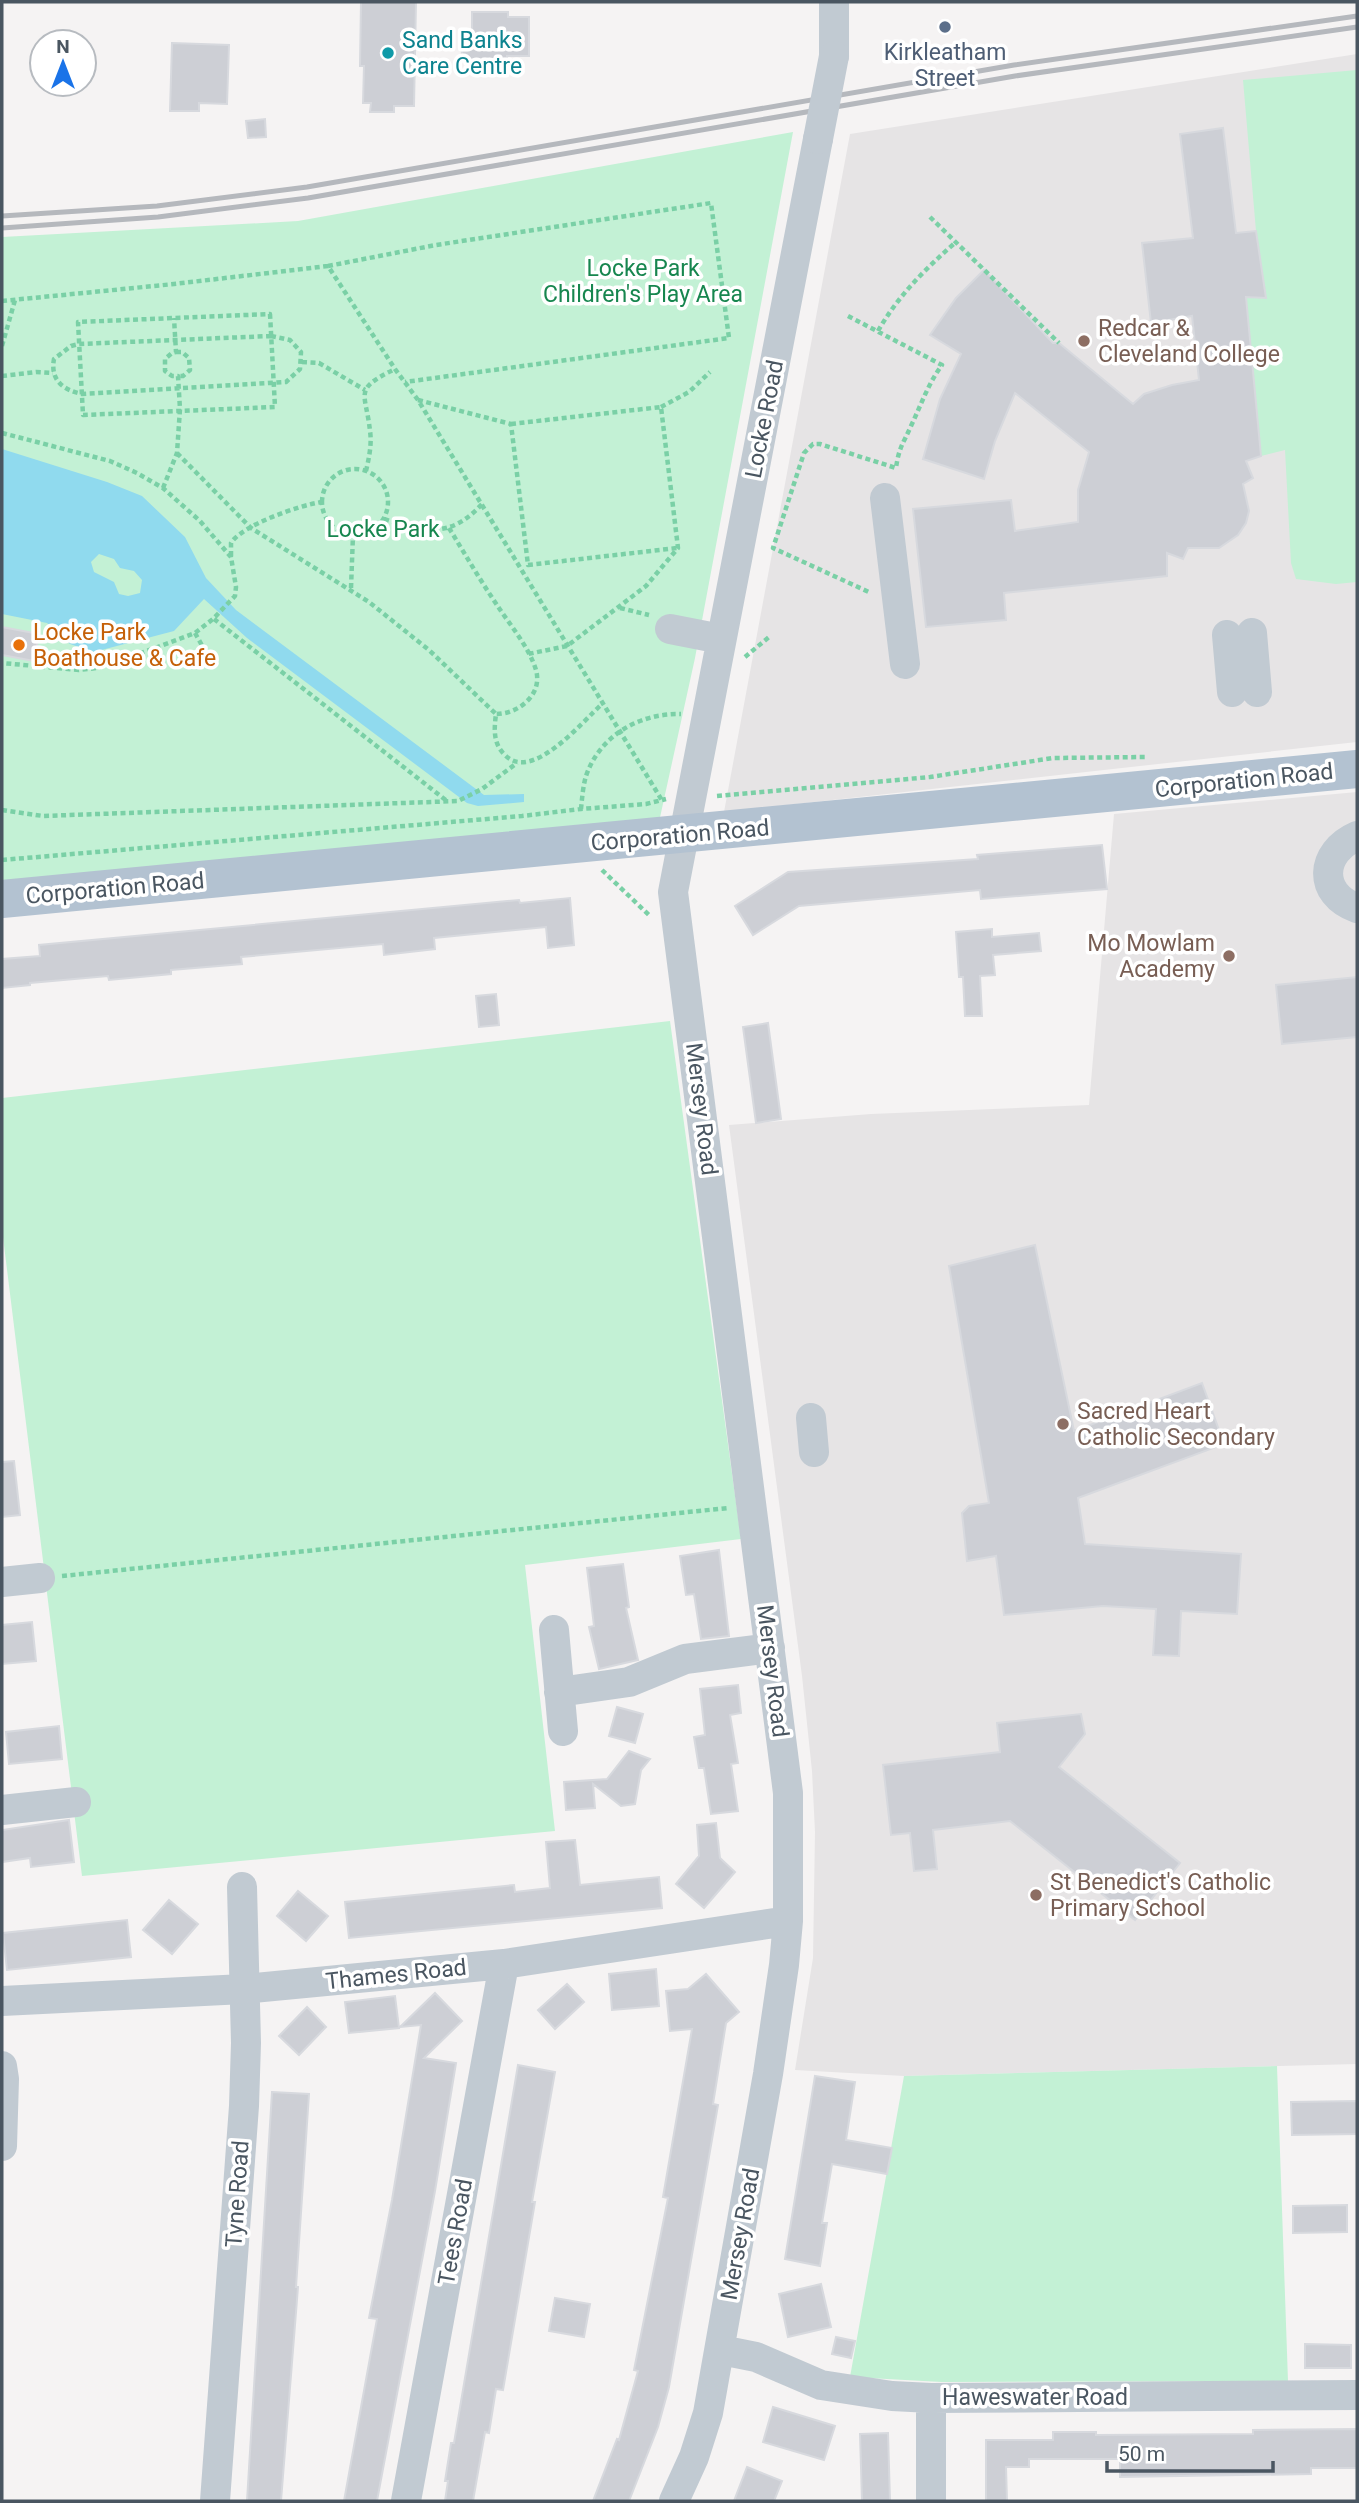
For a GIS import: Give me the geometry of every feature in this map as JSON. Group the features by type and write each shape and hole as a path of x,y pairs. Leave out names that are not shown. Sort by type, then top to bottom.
{"main road":[{"name":"Corporation Road","path":"2,899 579,827 684,835 1357,769"}],"street":[{"name":"Locke Road","path":"684,835 834,56 834,2"},
{"path":"884,498 905,664"},
{"path":"670,629 721,639"},
{"path":"1239,634 1245,692"},
{"name":"Mersey Road","path":"674,2501 694,2457 708,2413 721,2350 768,2074 788,1921 788,1793 673,892 684,835"},
{"path":"1357,836 1344,842 1334,852 1328,873 1334,892 1343,903 1357,908"},
{"path":"811,1418 814,1452"},
{"path":"2,1582 40,1578"},
{"path":"554,1630 563,1731"},
{"path":"559,1692 629,1682 685,1659 770,1648"},
{"path":"2,1810 76,1802"},
{"name":"Tyne Road","path":"215,2501 244,2106 246,2043 242,1887"},
{"name":"Thames Road","path":"2,2001 244,1989 503,1964 788,1921"},
{"name":"Tees Road","path":"406,2501 503,1964"},
{"path":"2,2066 2,2146"},
{"name":"Haweswater Road","path":"721,2350 756,2357 821,2385 892,2396 1357,2395"},
{"path":"931,2398 931,2501"}],"path":[{"path":"2,300 328,266 436,245 710,203 729,338 405,382"},
{"path":"930,218 1059,343"},
{"path":"878,331 891,308 909,287 956,242"},
{"path":"328,266 418,400 684,835"},
{"path":"2,346 15,300"},
{"path":"270,314 271,336 275,407 83,415 78,323 270,314"},
{"path":"848,316 942,365 930,381 911,426 898,448 896,468 820,444 813,444 804,453 773,548 898,605"},
{"path":"174,318 176,352"},
{"path":"271,336 290,340 297,345 302,362 295,376 286,382 274,384 82,394 69,391 52,373 54,359 79,344 176,340 271,336"},
{"path":"182,352 189,358 190,370 183,376 178,376 165,371 165,359 172,353 182,352"},
{"path":"302,362 318,363 365,390"},
{"path":"366,471 371,436 364,400 365,390 373,380 395,369"},
{"path":"418,400 512,425 661,407 689,392 710,372"},
{"path":"2,376 52,373"},
{"path":"163,488 177,453 180,412 178,376"},
{"path":"528,654 567,646 646,586 677,548 661,407"},
{"path":"512,425 528,565"},
{"path":"2,433 110,461 137,473 163,488 200,521 231,557"},
{"path":"177,453 251,528 351,588 429,650 496,714"},
{"path":"345,470 366,471 375,475 387,491 384,519 371,532 353,535 335,529 323,512 323,492 336,475 345,470"},
{"path":"2,663 79,670 97,668 195,633 235,596 231,543 235,537 296,508 322,502"},
{"path":"384,519 424,530 449,528 468,519 482,504"},
{"path":"449,528 537,671 534,692 528,701 513,712 496,714"},
{"path":"351,588 353,535"},
{"path":"520,566 677,548"},
{"path":"215,616 447,801"},
{"path":"195,633 204,649"},
{"path":"496,714 494,735 502,753 517,763 526,764 537,761 602,704"},
{"path":"681,945 579,827 586,776 600,750 619,730 663,714 706,718"},
{"path":"2,860 495,818 579,827 661,799 930,777 1052,758 1153,757"},
{"path":"2,810 43,816 458,801 482,789 517,763"},
{"path":"40,1578 753,1505"}],"shaded area":[{"name":"Redcar & Cleveland College","path":"1357,54 1357,742 724,812 850,134"},
{"path":"1357,792 1357,2064 904,2076 795,2070 813,1958 815,1832 812,1771 802,1676 729,1125 871,1114 1089,1105 1114,814"}],"green space":[{"path":"1357,70 1357,582 1336,584 1296,579 1291,563 1285,450 1261,456 1246,297 1266,297 1256,231 1243,80"},
{"name":"Locke Park","path":"793,132 695,658 659,822 4,885 2,237 298,221"},
{"path":"670,1021 741,1539 525,1565 555,1831 82,1876 2,1229 2,1098"},
{"path":"1277,2066 1288,2381 942,2382 850,2377 904,2076"}],"water":[{"path":"2,449 107,482 142,496 185,537 206,578 236,610 484,795 524,794 524,802 478,806 467,803 247,638 204,599 174,631 94,652 70,644 47,623 2,614","holes":["99,554 114,559 120,568 134,571 142,580 140,593 128,596 119,594 114,582 94,572 91,562"]}],"building":[{"name":"Sand Banks Care Centre","path":"361,2 416,2 414,106 394,106 394,112 370,112 371,103 363,103 364,66 360,66"},
{"path":"472,12 508,12 508,17 529,17 529,56 507,56 507,60 462,59 461,35 472,35"},
{"path":"172,43 229,45 227,104 199,103 199,111 170,111"},
{"path":"265,119 266,137 248,138 246,121"},
{"path":"1223,128 1236,233 1256,231 1266,298 1246,297 1261,456 1246,461 1253,478 1243,484 1249,511 1246,523 1238,535 1219,548 1188,548 1183,559 1167,553 1167,576 1004,593 1006,620 926,627 913,509 1011,500 1015,531 1078,522 1078,490 1089,452 1015,393 995,441 984,479 923,459 940,399 961,354 930,335 956,298 984,270 1053,343 1059,343 1133,404 1144,394 1199,380 1192,316 1151,323 1142,243 1193,238 1180,134"},
{"name":"Locke Park Boathouse & Cafe","path":"2,627 39,634 34,661 2,655"},
{"path":"1102,845 1107,889 981,899 980,890 799,906 753,935 735,906 788,872 978,859 977,855"},
{"path":"570,898 574,945 548,948 546,927 434,938 435,949 384,955 383,944 241,957 242,964 171,970 171,974 109,980 108,976 2,988 2,959 40,956 39,945 519,900 520,903"},
{"path":"992,929 992,937 1039,933 1041,951 993,955 995,975 980,976 982,1016 965,1016 963,977 959,977 956,932"},
{"path":"1357,977 1357,1037 1282,1044 1276,985"},
{"path":"496,994 499,1025 479,1027 476,996"},
{"path":"768,1023 781,1119 756,1123 743,1027"},
{"path":"1035,1245 1074,1431 1202,1383 1224,1444 1078,1498 1085,1544 1241,1554 1237,1614 1181,1611 1179,1656 1153,1655 1156,1609 1103,1606 1004,1615 996,1556 967,1561 962,1513 969,1506 989,1503 949,1266"},
{"path":"14,1461 20,1515 2,1517 2,1462"},
{"path":"719,1550 729,1636 701,1639 694,1594 686,1595 680,1556"},
{"path":"623,1564 629,1607 626,1608 638,1660 599,1669 589,1627 594,1626 587,1568"},
{"path":"32,1622 36,1661 2,1664 2,1625"},
{"path":"738,1685 741,1713 730,1715 738,1763 731,1764 738,1811 711,1814 704,1768 699,1768 694,1737 705,1735 700,1689"},
{"path":"617,1707 643,1714 635,1743 609,1736"},
{"path":"1081,1714 1085,1734 1059,1767 1180,1863 1135,1920 1010,1821 933,1830 937,1869 914,1871 910,1833 891,1835 883,1765 1000,1752 997,1723"},
{"path":"59,1726 62,1759 9,1764 6,1732"},
{"path":"629,1751 650,1759 641,1770 635,1804 621,1806 593,1784 595,1808 566,1810 564,1782 607,1779"},
{"path":"69,1820 74,1862 31,1867 30,1858 2,1862 2,1830"},
{"path":"716,1823 720,1858 735,1872 704,1908 676,1884 699,1856 697,1825"},
{"path":"575,1840 580,1885 659,1877 662,1908 349,1938 345,1902 514,1885 515,1892 550,1888 546,1842"},
{"path":"298,1891 328,1916 306,1941 277,1916"},
{"path":"169,1900 198,1924 172,1954 143,1930"},
{"path":"127,1920 131,1957 7,1970 3,1933"},
{"path":"656,1969 659,2006 612,2010 609,1974"},
{"path":"706,1974 739,2012 726,2023 713,2104 718,2105 669,2387 658,2427 629,2501 593,2501 617,2439 619,2440 638,2371 634,2370 668,2198 663,2197 692,2029 670,2031 666,1991 688,1989"},
{"path":"567,1984 584,2002 555,2029 538,2010"},
{"path":"435,1993 462,2021 424,2058 456,2063 435,2191 377,2501 344,2501 377,2319 369,2318 421,2025 400,2027"},
{"path":"395,1996 399,2028 349,2033 345,2002"},
{"path":"307,2007 326,2027 299,2055 279,2036"},
{"path":"518,2065 555,2072 532,2202 535,2202 503,2390 496,2389 489,2433 485,2432 473,2501 445,2501 451,2443 454,2443"},
{"path":"815,2076 855,2082 846,2140 892,2148 887,2174 832,2164 822,2223 827,2223 820,2266 785,2259"},
{"path":"272,2092 309,2094 298,2287 281,2501 247,2501"},
{"path":"1357,2101 1357,2134 1292,2135 1291,2102"},
{"path":"1347,2205 1347,2232 1293,2233 1293,2206"},
{"path":"821,2284 831,2327 788,2337 779,2294"},
{"path":"555,2298 590,2304 584,2337 549,2331"},
{"path":"836,2337 855,2341 851,2358 832,2354"},
{"path":"1305,2344 1351,2345 1351,2368 1305,2368"},
{"path":"773,2407 835,2426 824,2460 763,2442"},
{"path":"1357,2429 1357,2468 1311,2468 1311,2474 1120,2477 1120,2459 1029,2459 1029,2467 1006,2467 1007,2501 986,2501 986,2440 1053,2440 1053,2432 1096,2432 1096,2435 1253,2434 1253,2430"},
{"path":"888,2433 890,2501 862,2501 860,2434"},
{"path":"747,2467 782,2481 774,2501 734,2501"}],"railway":[{"path":"2,216 157,206 307,187 1014,65 1357,16"},
{"path":"2,228 158,217 308,198 1015,76 1357,27"}],"place":[{"name":"Kirkleatham Street","path":"945,27"},
{"name":"Sand Banks Care Centre","path":"388,53"},
{"name":"Redcar & Cleveland College","path":"1084,341"},
{"name":"Locke Park Boathouse & Cafe","path":"19,645"},
{"name":"Mo Mowlam Academy","path":"1229,956"},
{"name":"Sacred Heart Catholic Secondary","path":"1063,1424"},
{"name":"St Benedict's Catholic Primary School","path":"1036,1895"}],"park label":[{"name":"Locke Park Children's Play Area","path":"643,281"}]}
